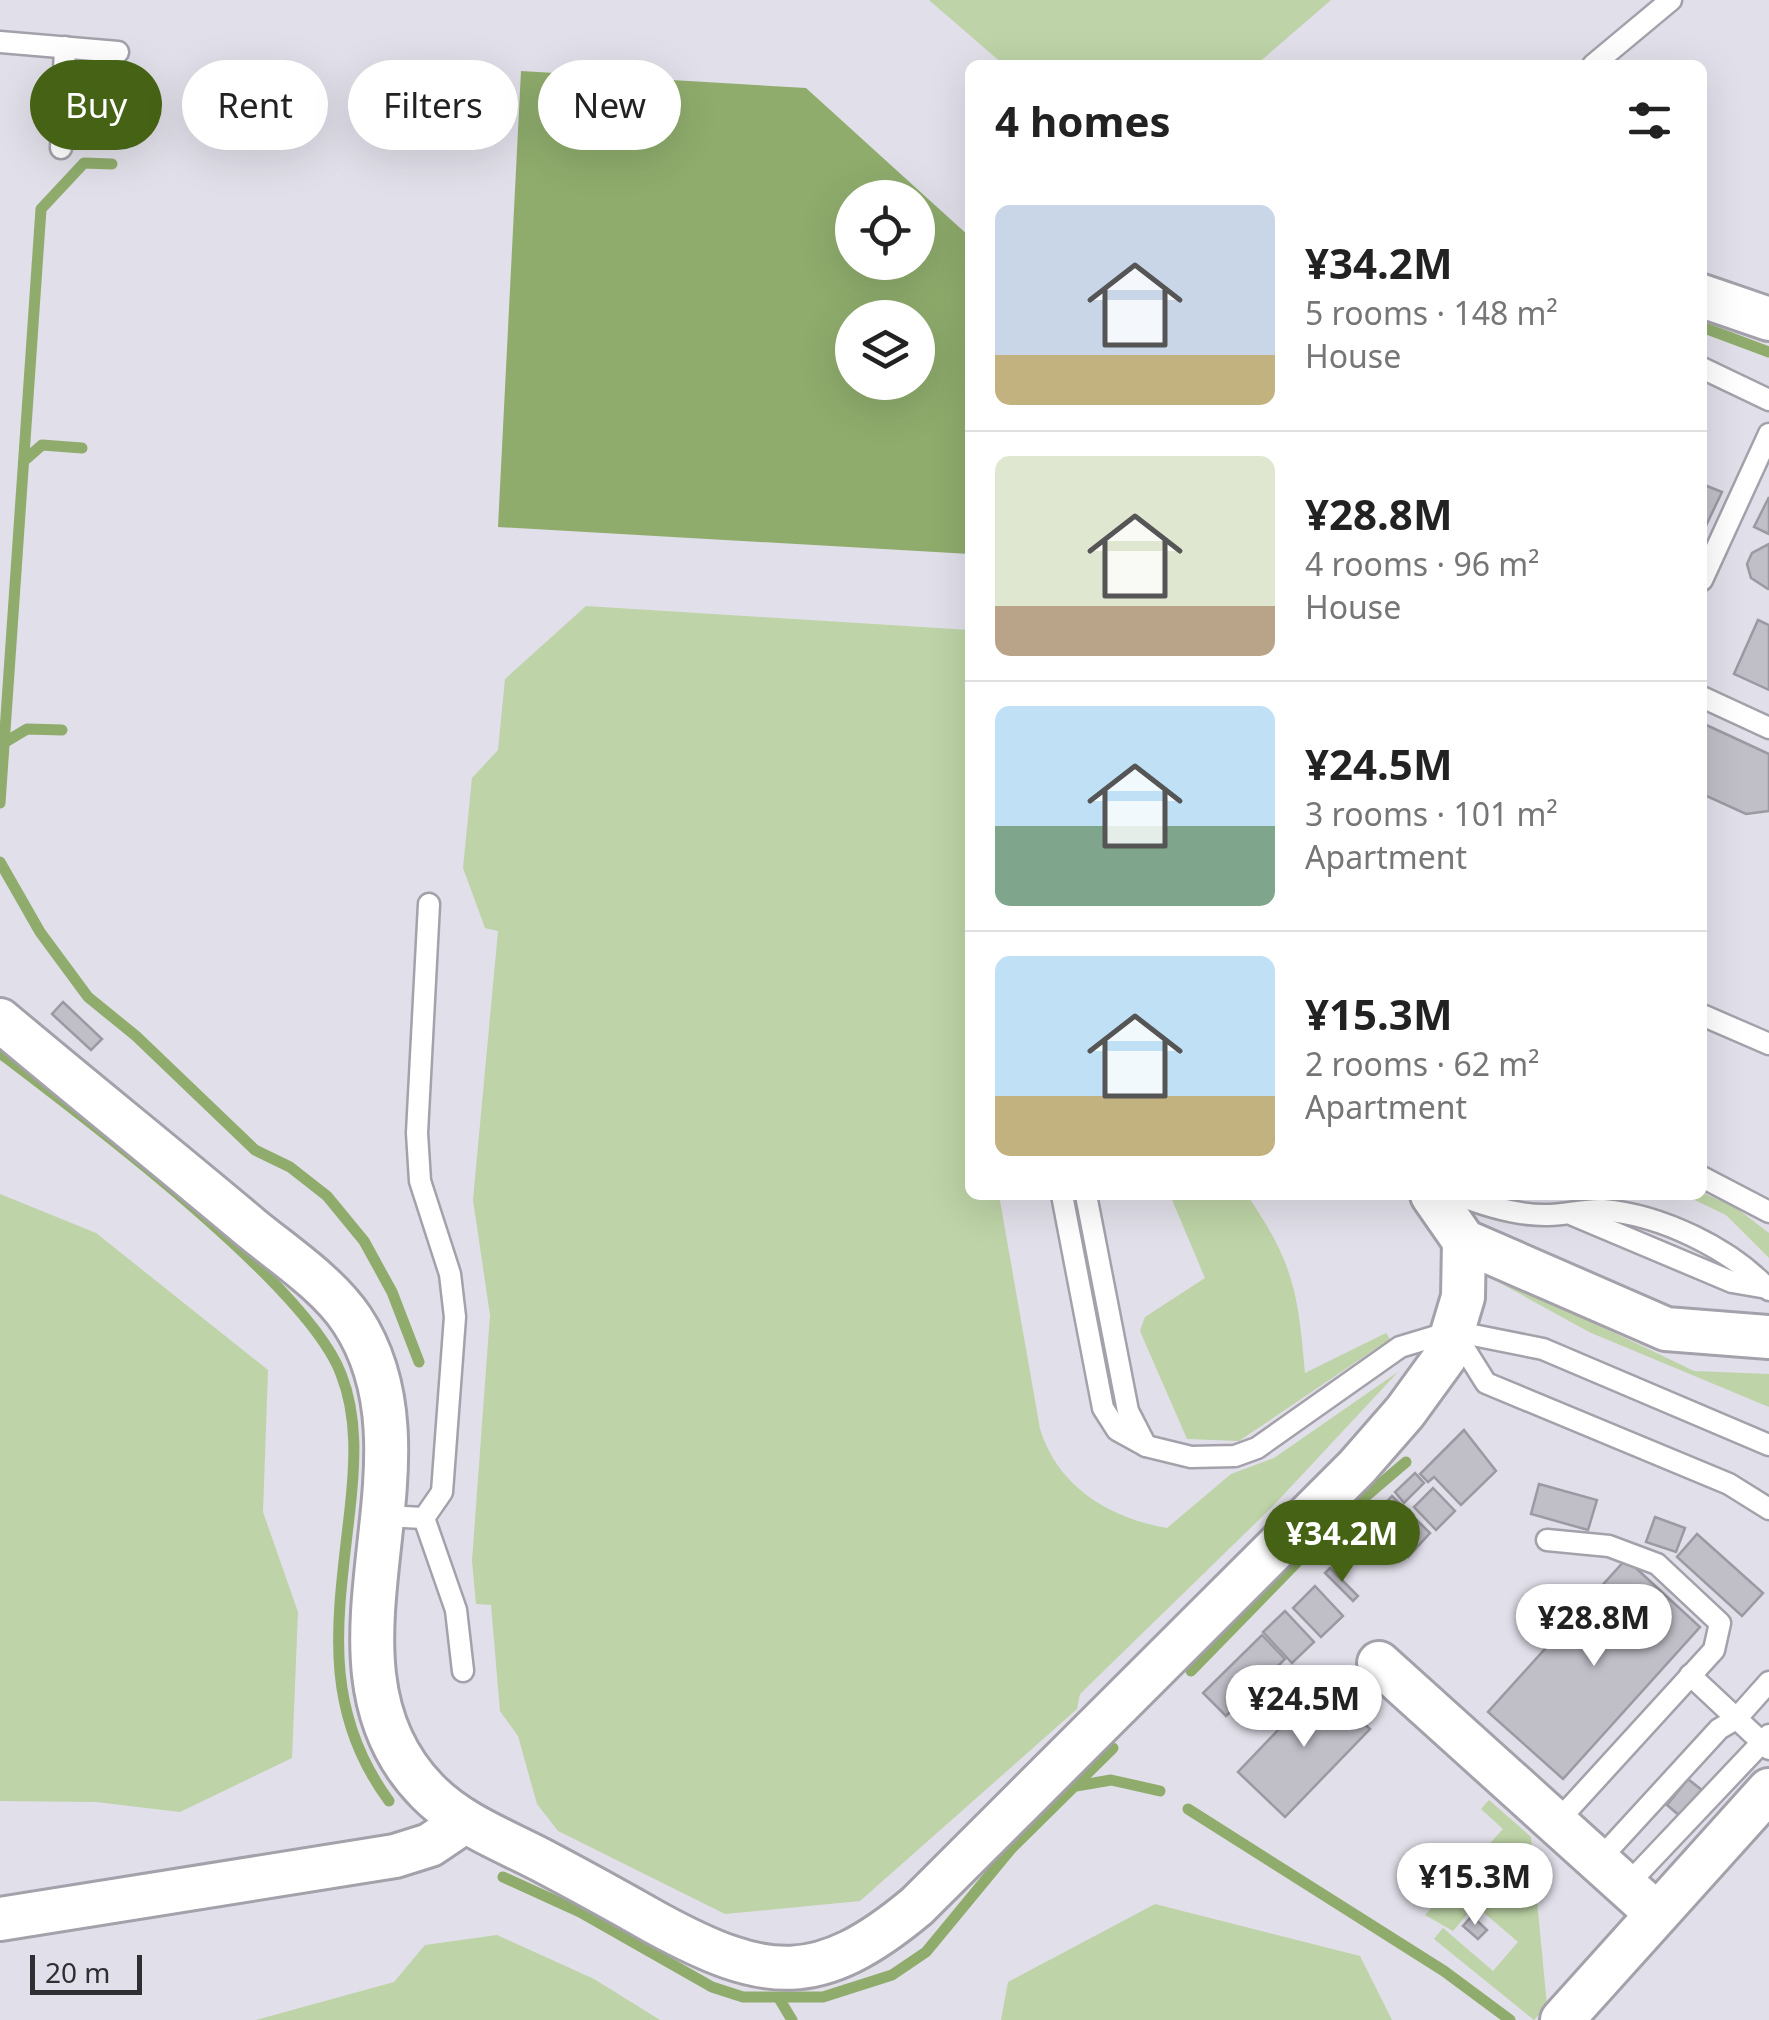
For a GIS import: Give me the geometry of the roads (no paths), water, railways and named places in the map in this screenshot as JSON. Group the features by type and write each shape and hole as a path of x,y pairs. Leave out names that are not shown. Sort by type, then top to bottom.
{"street":[{"path":"1707,298 1769,320"},
{"path":"0,1020 272,1245 350,1318 374,1364 386,1412 388,1464 403,1517 371,1655 376,1698 405,1763 426,1791 464,1822 715,1954 767,1968 804,1968 838,1961 877,1940 917,1906 1357,1467 1446,1356 1464,1297 1464,1241"},
{"path":"1435,1200 1464,1241 1666,1329 1769,1337"},
{"path":"1380,1663 1556,1823 1625,1875"},
{"path":"1562,2020 1625,1875 1764,1755"},
{"path":"0,1919 395,1856 430,1845 464,1822"}],"lane":[{"path":"1599,60 1670,0"},
{"path":"0,42 118,52"},
{"path":"65,60 66,47"},
{"path":"1707,370 1769,400"},
{"path":"1707,569 1769,434"},
{"path":"1707,699 1769,728"},
{"path":"429,904 417,1133 420,1181 450,1274 455,1316 442,1492 403,1517 456,1610 463,1670"},
{"path":"1707,1017 1769,1044"},
{"path":"1707,1181 1769,1212"},
{"path":"1063,1200 1103,1408 1117,1430 1146,1446 1212,1458 1257,1448 1400,1346 1453,1330 1543,1349 1769,1446"},
{"path":"1087,1200 1128,1411 1146,1446"},
{"path":"1471,1200 1492,1208 1547,1216 1598,1210 1638,1214 1742,1261 1768,1289"},
{"path":"1453,1330 1486,1383 1729,1484 1769,1509"},
{"path":"1547,1540 1609,1546 1657,1564 1720,1623 1714,1650 1556,1823"},
{"path":"1625,1875 1664,1848 1764,1755 1728,1724 1690,1676"},
{"path":"1625,1875 1728,1724 1769,1682"}],"waterway":[{"path":"0,803 41,209 84,163 112,164"},
{"path":"1707,329 1769,352"},
{"path":"26,459 42,445 82,448"},
{"path":"7,741 27,729 62,730"},
{"path":"0,862 40,932 88,997 136,1036 255,1150 290,1167 327,1196 364,1241 392,1292 419,1362"},
{"path":"0,1053 84,1117 240,1249 320,1337 341,1374 353,1424 354,1458 339,1624 343,1696 367,1766 389,1801"},
{"path":"1191,1671 1338,1520 1406,1462"},
{"path":"503,1877 580,1912 712,1987 743,1997 823,1997 892,1975 926,1952 1011,1849 1113,1748"},
{"path":"1076,1786 1111,1780 1160,1791"},
{"path":"1188,1809 1444,1971 1510,2020"},
{"path":"780,2000 792,2020"}]}
